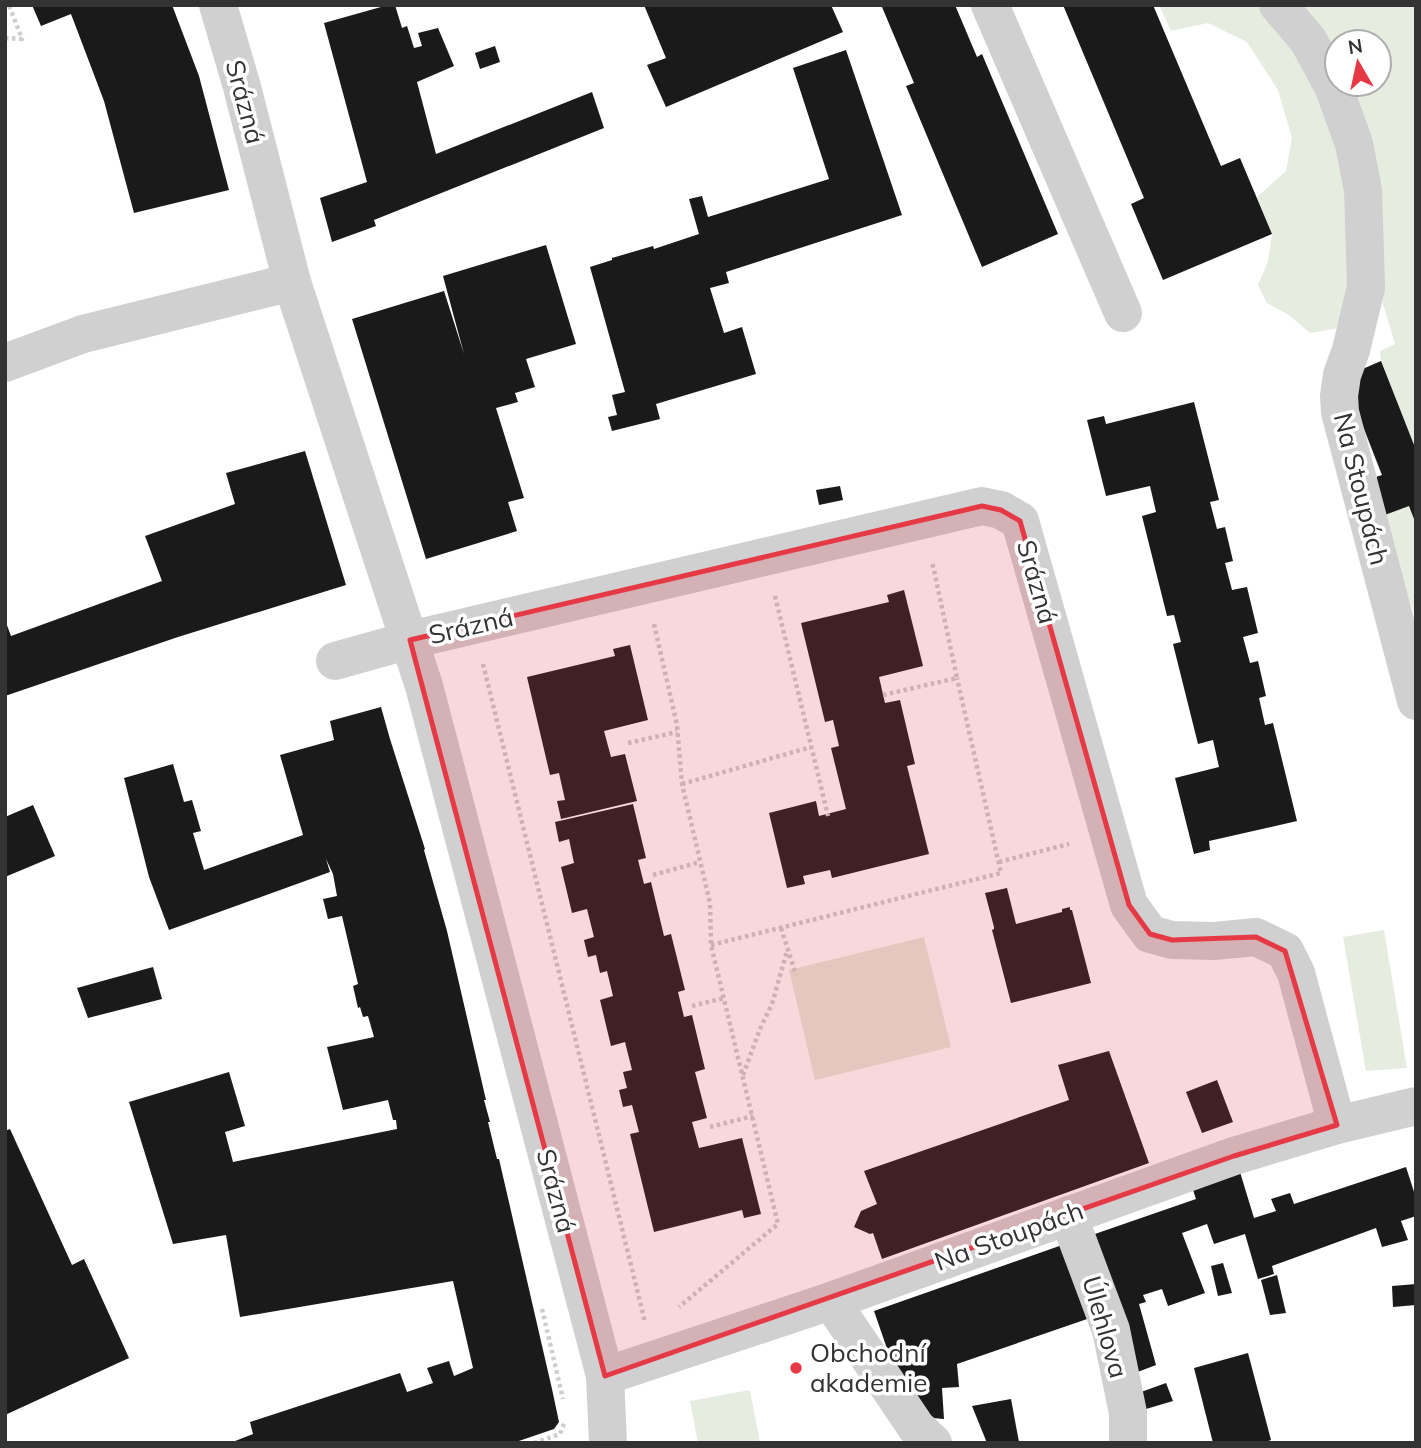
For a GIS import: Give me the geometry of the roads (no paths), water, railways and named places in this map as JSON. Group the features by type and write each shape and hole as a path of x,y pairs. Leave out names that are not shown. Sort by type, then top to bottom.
{"street":[{"name":"Srázná","path":"218,5 292,282 428,699 605,1376 608,1443"},
{"path":"990,5 1123,313"},
{"name":"Na Stoupách","path":"1278,5 1308,40 1334,88 1354,144 1363,190 1366,287 1351,350 1342,375 1340,412 1416,701"},
{"path":"5,363 83,334 292,282"},
{"name":"Srázná","path":"410,640 982,506 1001,510 1020,520 1129,905 1150,934 1172,940 1214,941 1256,937 1285,951 1296,973 1337,1125"},
{"path":"335,661 410,640"},
{"name":"Na Stoupách","path":"605,1376 831,1301 1234,1156 1337,1125 1416,1106"},
{"name":"Úlehlova","path":"1068,1214 1111,1330 1128,1413 1128,1443"},
{"path":"831,1301 916,1427 933,1443"}],"place":[{"name":"Obchodní akademie","path":"796,1368"}]}
